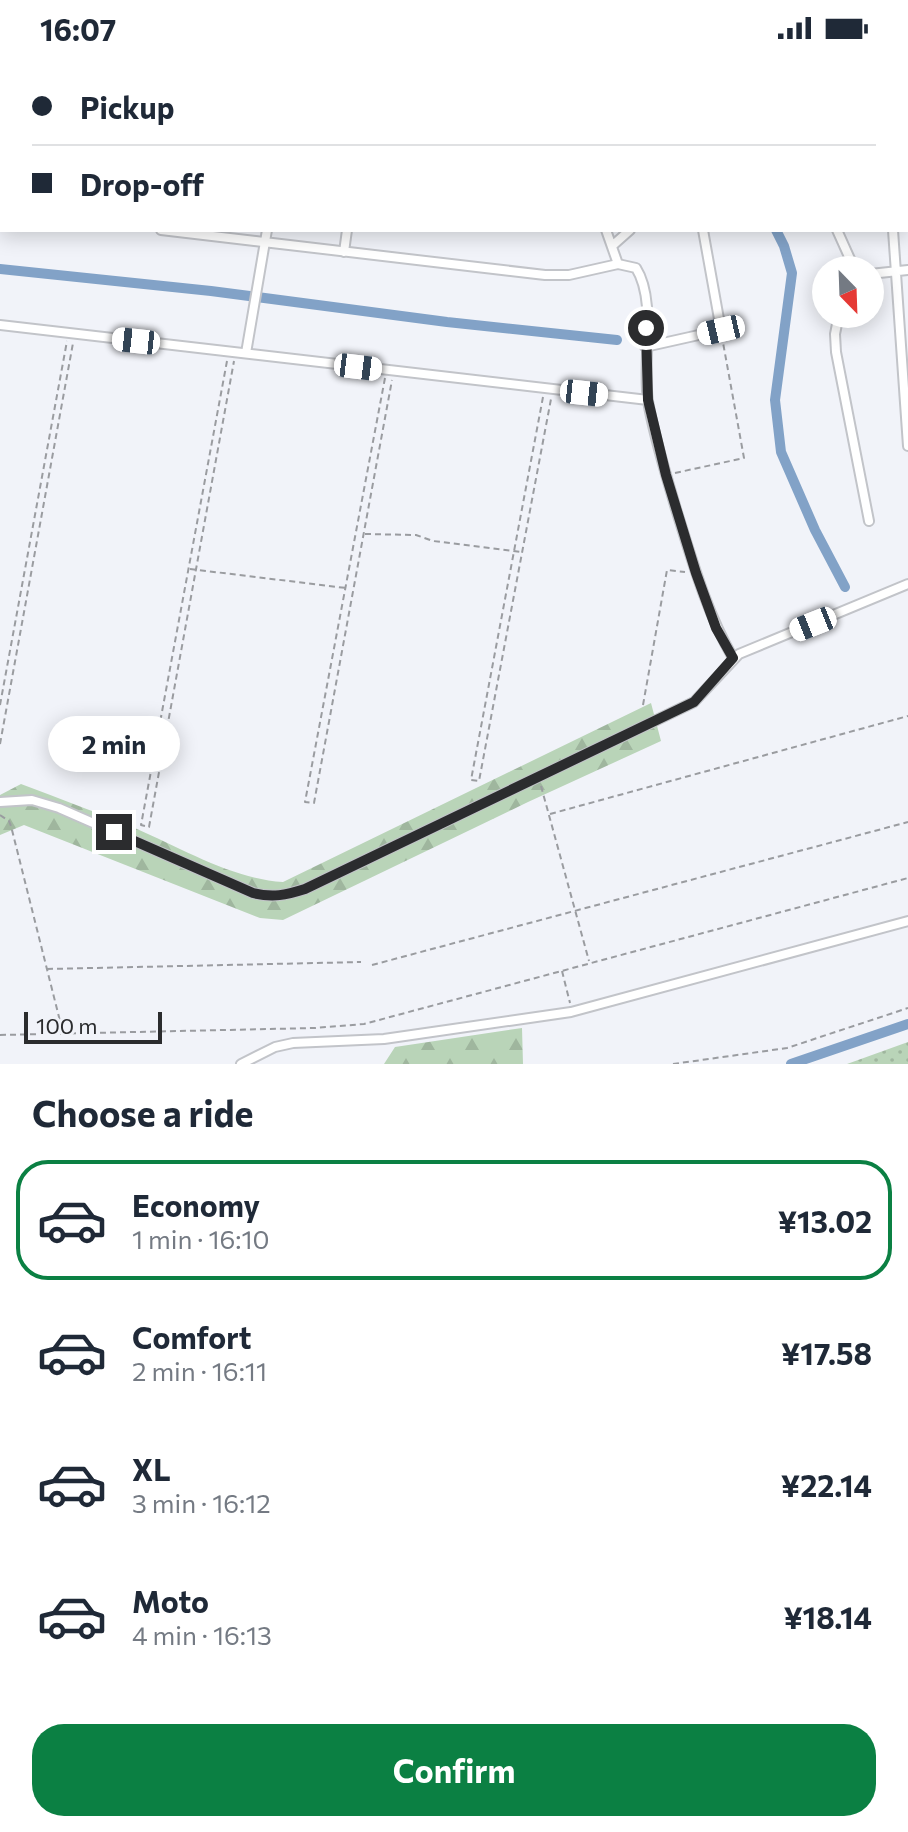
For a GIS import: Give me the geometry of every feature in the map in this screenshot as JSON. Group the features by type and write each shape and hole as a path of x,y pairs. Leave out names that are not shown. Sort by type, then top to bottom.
{"street":[{"path":"177,232 545,275 569,275 618,264 636,268 643,285 648,400 666,475 716,628 733,658"},
{"path":"237,352 252,315 267,232"},
{"path":"344,252 347,232"},
{"path":"607,232 618,264"},
{"path":"612,246 628,232"},
{"path":"645,347 721,330 703,232"},
{"path":"838,232 849,256"},
{"path":"893,232 908,446"},
{"path":"884,272 908,270"},
{"path":"0,325 648,400"},
{"path":"836,328 836,352 869,521"},
{"path":"0,802 32,800 59,808 267,897 282,896 305,889 694,702 733,658 908,584"},
{"path":"241,1064 275,1047 293,1043 384,1039 571,1012 908,921"}],"path":[{"path":"666,475 744,458 721,330"},
{"path":"0,705 72,334"},
{"path":"0,744 72,334"},
{"path":"237,352 149,827 141,825 188,569 237,352"},
{"path":"390,371 364,534 314,803 305,802 390,371"},
{"path":"548,389 522,552 479,781 471,780 514,550 548,389"},
{"path":"364,534 416,535 433,541 522,552"},
{"path":"188,569 346,588"},
{"path":"643,705 667,570 696,573"},
{"path":"550,814 908,716"},
{"path":"537,777 590,962"},
{"path":"0,815 11,826 63,1034"},
{"path":"372,965 908,822"},
{"path":"0,1035 364,1024 908,878"},
{"path":"47,969 361,962"},
{"path":"562,970 571,1012"},
{"path":"673,1064 787,1048 908,1008"}],"green space":[{"path":"651,703 661,741 283,920 260,918 24,825 0,835 0,795 21,784 137,829 227,869 283,882"},
{"path":"522,1028 523,1064 384,1064 395,1047"},
{"path":"908,1042 908,1064 847,1064"}],"waterway":[{"path":"777,232 792,273 775,400 781,452 815,530 845,587"},
{"path":"0,269 617,340"},
{"path":"791,1064 908,1024"}],"route":[{"path":"114,832 253,893 267,897 282,896 305,889 694,702 733,658 716,628 666,475 648,400 646,328"}]}
